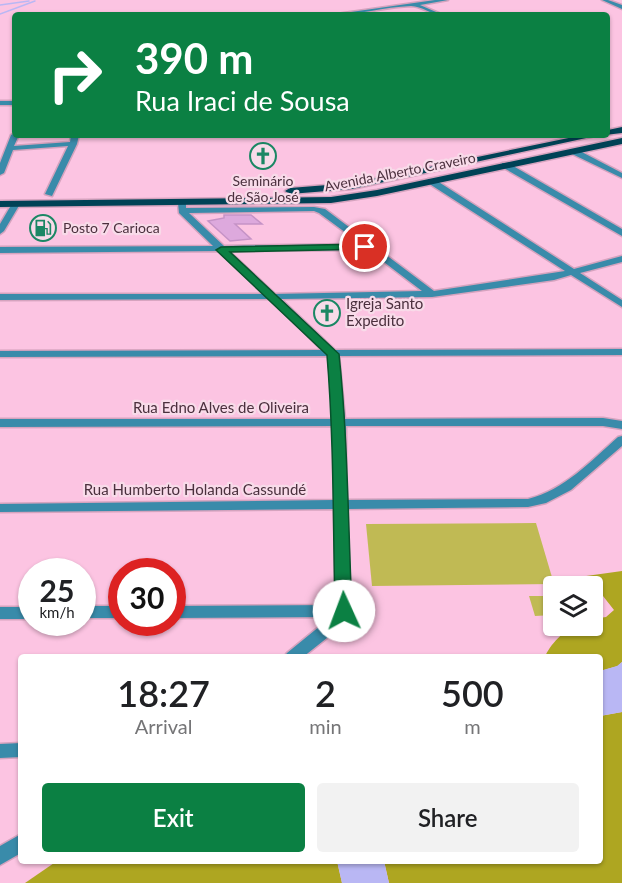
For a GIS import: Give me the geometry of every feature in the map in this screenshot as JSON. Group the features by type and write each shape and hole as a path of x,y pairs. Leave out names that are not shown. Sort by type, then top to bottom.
{"main road":[{"name":"Avenida Alberto Craveiro","path":"0,194 49,194 183,202 306,191 335,188 581,138"},
{"name":"Avenida Alberto Craveiro","path":"0,204 317,201 362,196 622,141"}],"street":[{"path":"355,12 446,0"},
{"path":"604,0 622,7"},
{"path":"413,4 433,12"},
{"path":"0,173 14,138"},
{"path":"49,194 74,138"},
{"path":"10,148 73,144"},
{"path":"573,151 622,176"},
{"path":"506,165 622,233"},
{"path":"431,181 622,304"},
{"path":"183,202 322,211 432,294"},
{"path":"183,202 221,250 333,354 340,423 339,506 344,611 332,626 296,654"},
{"path":"0,231 16,204"},
{"path":"0,250 371,247"},
{"path":"0,297 272,297 432,294 571,273 622,259"},
{"path":"0,354 622,352"},
{"name":"Rua Edno Alves de Oliveira","path":"0,423 582,422 622,425"},
{"name":"Rua Humberto Holanda Cassundé","path":"0,508 339,506 540,501 566,488 622,440"},
{"path":"186,612 344,611"},
{"path":"0,613 18,613"},
{"path":"0,751 18,750"},
{"path":"0,856 18,845"}],"shaded area":[{"path":"536,523 552,576 543,576 543,584 372,586 366,524"},
{"path":"622,571 622,662 618,666 603,670 603,654 546,654 561,636 603,636 603,617 614,610 603,596 603,576 586,576"},
{"path":"529,596 543,596 543,616 535,616"},
{"path":"622,712 622,883 389,883 385,864 603,864 603,715"},
{"path":"53,864 338,864 342,883 25,883"}],"water":[{"path":"622,662 622,712 603,715 603,670"},
{"path":"338,864 385,864 389,883 342,883"}],"building":[{"path":"224,215 251,215 262,224 235,224 251,239 230,241 208,221 224,218"}],"waterway":[{"path":"0,5 29,1"},
{"path":"0,14 35,1"}],"place":[{"name":"Seminário de São José","path":"263,156"},
{"name":"Posto 7 Carioca","path":"43,228"},
{"name":"Igreja Santo Expedito","path":"327,313"}],"route":[{"path":"344,611 339,506 340,423 333,354 221,250 365,247"}]}
